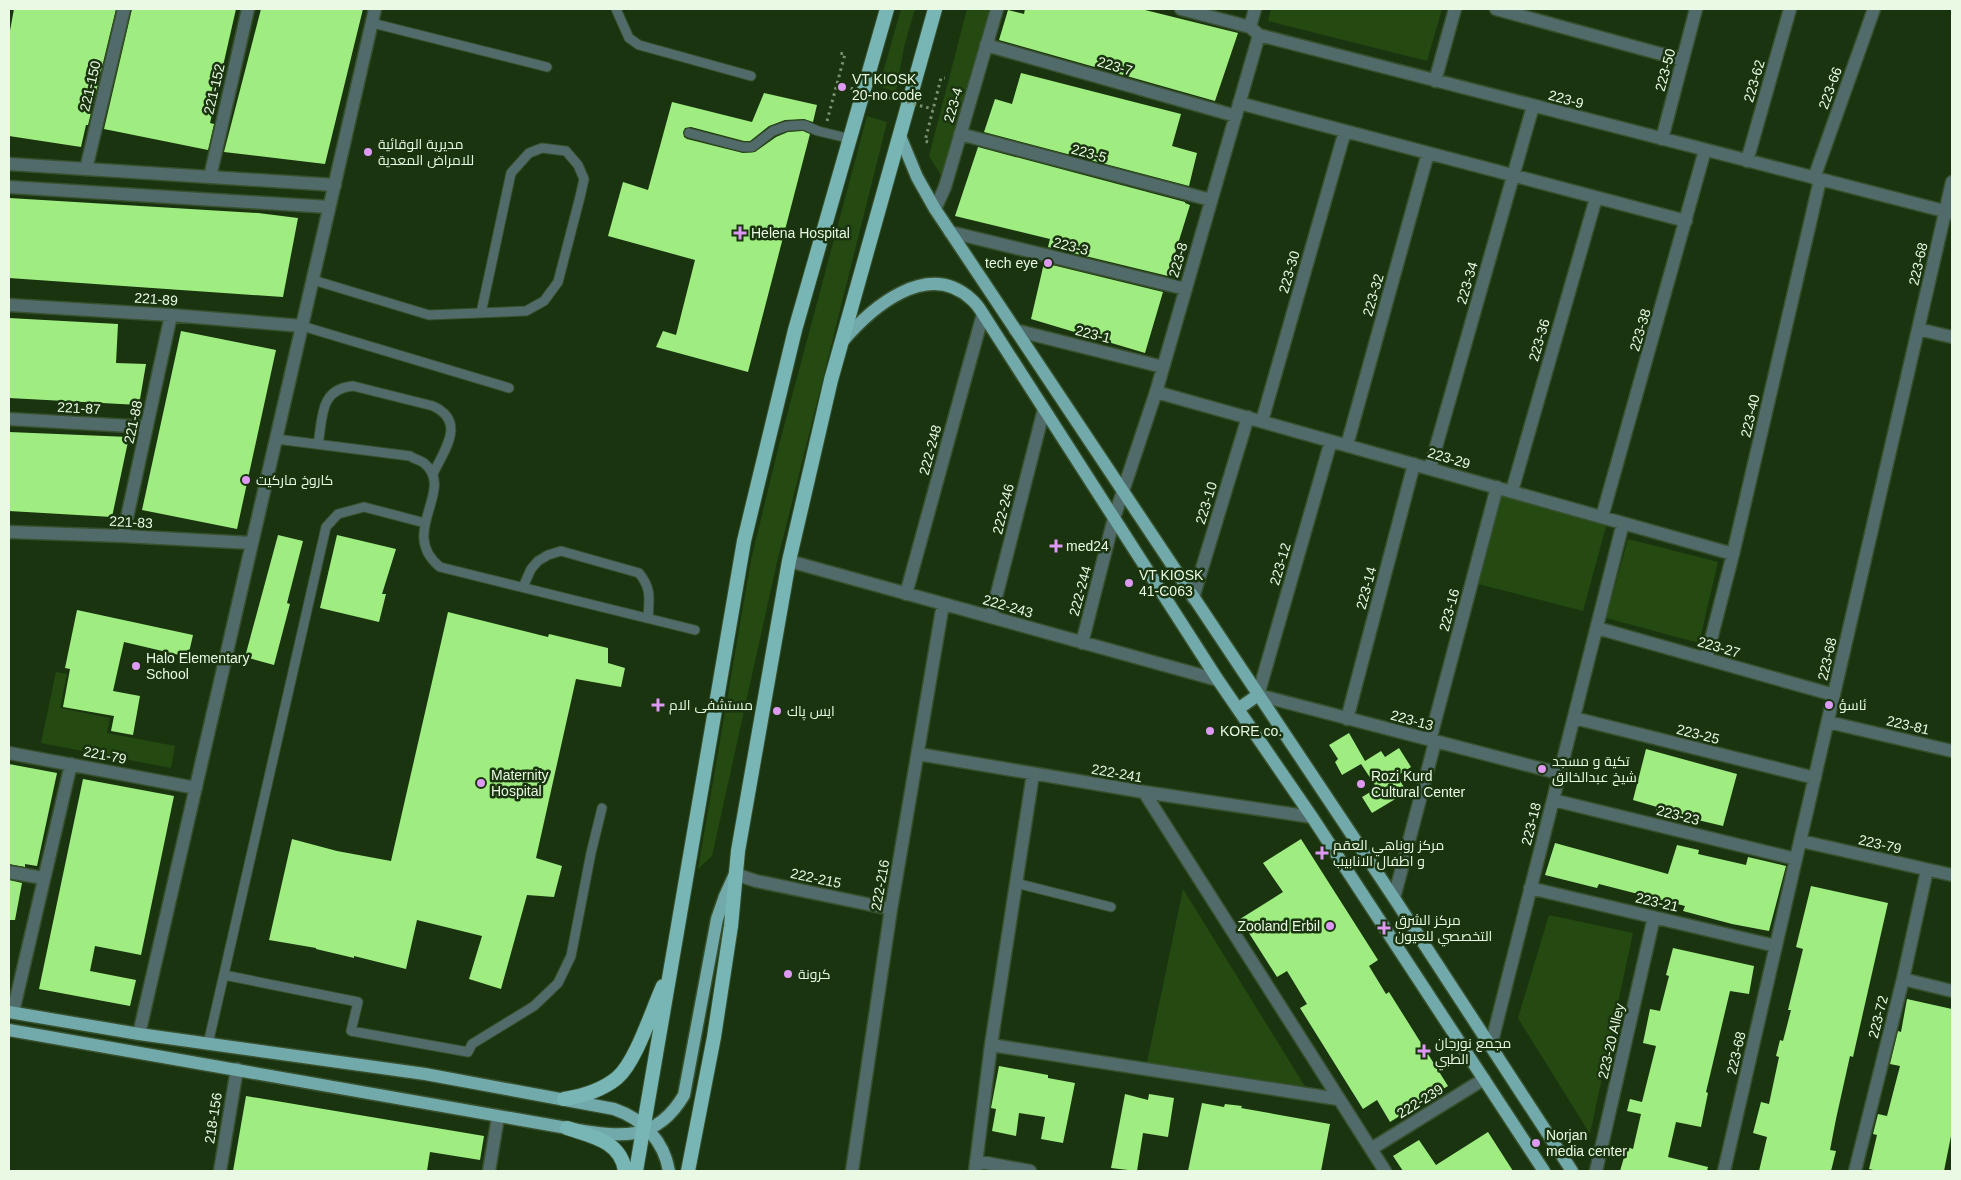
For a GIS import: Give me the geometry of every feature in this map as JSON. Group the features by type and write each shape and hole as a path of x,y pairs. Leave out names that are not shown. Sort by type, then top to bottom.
{"highway":[{"path":"688,1171 714,1037 732,926 735,874 789,561 831,380 935,9"},
{"path":"636,1171 645,1129 744,541 795,330 851,140 885,13"},
{"path":"564,1099 598,1090 623,1072 636,1050 672,964"},
{"path":"567,1128 610,1144 620,1154 625,1171"}],"main road":[{"path":"900,136 916,177 935,209 1394,898 1572,1171"},
{"path":"842,342 853,328 877,308 912,287 932,284 954,288 972,299 1218,680 1312,817 1544,1171"},
{"path":"1238,708 1258,695"},
{"path":"9,1030 237,1069 498,1117 618,1136 645,1129 666,1119 684,1095 717,920 724,896 735,874"},
{"path":"11,1012 139,1034 425,1074 614,1108 634,1117 645,1129 663,1151 669,1171"}],"street":[{"name":"221-150","path":"86,169 124,9"},
{"name":"221-152","path":"210,177 248,9"},
{"path":"139,1034 375,9"},
{"name":"223-4","path":"935,209 945,187 997,9"},
{"name":"223-9","path":"1182,9 1254,31 1435,80 1949,213"},
{"name":"223-8","path":"1122,492 1156,392 1237,110 1254,31 1255,9"},
{"path":"1435,80 1455,9"},
{"path":"1496,9 1683,60"},
{"name":"223-50","path":"1662,139 1696,9"},
{"name":"223-62","path":"1746,161 1790,9"},
{"name":"223-66","path":"1817,179 1874,9"},
{"name":"223-7","path":"986,45 1237,110 1345,131 1686,221"},
{"name":"223-34","path":"1430,468 1533,106"},
{"name":"223-30","path":"1262,421 1345,131"},
{"name":"223-5","path":"960,134 1211,200"},
{"name":"223-38","path":"1602,517 1705,150"},
{"name":"223-32","path":"1347,445 1428,153"},
{"path":"9,164 334,185"},
{"name":"223-40","path":"1706,659 1733,554 1817,179"},
{"name":"223-68","path":"1724,1171 1918,330 1949,213 1952,182"},
{"path":"9,187 330,207"},
{"name":"223-36","path":"1512,491 1596,198"},
{"name":"223-3","path":"950,232 1186,289"},
{"name":"221-89","path":"9,305 171,315 302,326"},
{"name":"222-248","path":"906,594 983,314"},
{"name":"221-88","path":"123,536 171,315"},
{"name":"223-1","path":"1015,330 1163,366"},
{"path":"1918,330 1952,337"},
{"name":"223-29","path":"1156,392 1733,554"},
{"name":"222-246","path":"991,617 1044,408"},
{"name":"223-10","path":"1193,598 1248,417"},
{"name":"221-87","path":"9,420 147,427"},
{"name":"223-12","path":"1258,695 1331,441"},
{"name":"223-14","path":"1347,719 1414,464"},
{"name":"223-16","path":"1394,898 1497,487"},
{"name":"222-244","path":"1082,643 1122,492"},
{"name":"223-18","path":"1491,1045 1553,800 1558,773 1574,718 1623,523"},
{"name":"221-83","path":"9,532 252,543"},
{"name":"222-243","path":"789,561 1218,680"},
{"name":"222-216","path":"852,1171 891,909 943,604"},
{"name":"223-27","path":"1597,628 1834,695"},
{"name":"223-13","path":"1258,695 1558,773"},
{"name":"223-25","path":"1574,718 1815,778"},
{"name":"223-81","path":"1828,722 1951,747"},
{"name":"221-79","path":"9,752 196,788"},
{"name":"222-241","path":"918,754 1144,792 1312,817"},
{"path":"11,1012 71,764"},
{"path":"1030,1171 975,1166 991,1045 1034,774"},
{"path":"1144,792 1385,1171"},
{"name":"223-23","path":"1553,800 1796,859"},
{"name":"223-79","path":"1801,841 1952,876"},
{"name":"223-72","path":"1855,1171 1904,979 1927,870"},
{"path":"9,872 43,878"},
{"name":"222-215","path":"735,874 756,881 891,909"},
{"name":"223-21","path":"1530,888 1776,946"},
{"name":"223-20 Alley","path":"1596,1171 1654,917"},
{"path":"1904,979 1952,991"},
{"path":"991,1045 1338,1099"},
{"name":"218-156","path":"220,1171 237,1069"},
{"name":"222-239","path":"1371,1149 1484,1079"},
{"path":"489,1171 498,1117"}],"lane":[{"path":"616,9 629,38 639,46 751,76"},
{"path":"372,23 547,67"},
{"path":"689,134 743,147 752,147 773,131 787,126 804,125 851,140"},
{"path":"313,280 429,315 481,313 526,311 544,301 558,282 584,179 578,165 566,151 542,148 529,153 511,173 481,313"},
{"path":"302,326 509,388"},
{"path":"318,444 325,404 329,395 343,387 352,386 433,406 448,416 451,424 451,435 432,474"},
{"path":"276,439 410,456 424,463 432,474 435,487 425,523 424,548 431,560 440,567 695,630"},
{"path":"208,1044 326,527 338,514 364,507 425,523"},
{"path":"522,587 531,568 538,561 548,555 561,551 639,573 649,591 648,618"},
{"path":"224,975 358,1002 351,1031 468,1052 472,1044 534,1006 558,983 571,956 591,853 602,808"},
{"path":"1016,883 1111,907"}],"path":[{"path":"827,123 845,54 838,53"},
{"path":"928,142 925,141 941,78 945,78"},
{"path":"837,85 933,109"}],"green space":[{"path":"901,9 915,9 904,47 896,92 879,86"},
{"path":"967,9 990,9 943,178 929,156"},
{"path":"1271,9 1442,9 1427,61 1268,21"},
{"path":"867,116 887,122 777,562 712,856 698,869 751,560 779,445"},
{"path":"1499,494 1607,523 1583,611 1478,584"},
{"path":"1628,539 1718,562 1699,643 1606,618"},
{"path":"56,672 67,674 60,708 110,718 107,733 175,746 171,768 41,743"},
{"path":"1183,889 1311,1096 1145,1072"},
{"path":"1549,915 1633,933 1590,1134 1518,1018"}],"building":[{"path":"14,9 116,9 81,147 9,136 9,36"},
{"path":"132,9 236,9 210,123 214,124 208,150 104,129"},
{"path":"261,9 363,9 325,164 224,152"},
{"path":"1025,9 1141,9 1238,33 1215,101 999,40 1008,10 1024,14"},
{"path":"1021,73 1181,114 1172,146 1197,153 1189,186 984,132 995,99 1012,104"},
{"name":"Helena Hospital","path":"764,93 817,105 813,122 804,119 785,120 769,126 750,141 691,127 685,128 683,132 684,137 687,139 743,153 755,152 776,137 788,132 803,131 810,134 748,372 656,347 663,331 676,335 695,260 608,236 623,182 648,190 672,102 752,122"},
{"path":"978,147 1185,202 1190,205 1168,276 1048,247 1050,239 955,216"},
{"path":"9,198 258,213 298,218 283,297 9,278"},
{"path":"1044,263 1163,292 1145,353 1031,319"},
{"path":"9,318 118,324 116,363 146,364 139,405 9,398"},
{"path":"181,331 276,350 237,529 142,510"},
{"path":"9,432 129,437 112,517 9,511"},
{"path":"278,535 303,541 287,603 290,604 274,665 245,657"},
{"path":"337,535 396,549 382,594 386,594 379,622 320,608"},
{"path":"77,610 193,635 188,657 124,642 113,691 140,696 133,735 111,731 114,716 63,707 70,669 65,668"},
{"name":"Maternity Hospital","path":"448,612 548,637 549,634 608,648 608,663 625,668 621,687 576,679 536,858 562,866 554,897 527,895 501,989 469,979 482,936 417,920 406,969 354,956 354,958 316,948 269,940 292,839 337,851 391,861"},
{"path":"1349,733 1365,761 1381,751 1385,757 1399,748 1411,767 1397,776 1407,792 1372,813 1362,797 1377,788 1361,764 1342,775 1335,762 1338,759 1329,745"},
{"path":"1646,749 1737,774 1723,826 1656,810 1657,807 1633,800"},
{"path":"9,764 57,773 37,866 25,864 25,867 9,864"},
{"path":"83,779 174,796 141,955 95,946 90,971 136,980 130,1006 39,989"},
{"path":"1301,839 1378,960 1369,966 1386,994 1389,992 1448,1086 1390,1122 1377,1100 1363,1109 1300,1008 1307,1004 1287,971 1277,977 1240,919 1283,892 1263,863"},
{"path":"1555,843 1668,874 1677,845 1699,850 1698,854 1746,865 1748,857 1786,866 1769,931 1732,924 1683,911 1685,906 1599,884 1597,888 1545,875"},
{"path":"9,880 22,883 15,920 9,920"},
{"path":"1811,886 1888,903 1853,1057 1850,1056 1836,1119 1830,1150 1836,1151 1831,1171 1759,1171 1767,1137 1753,1133 1761,1102 1769,1104 1779,1057 1776,1056 1780,1040 1783,1041 1791,1010 1788,1010 1803,949 1796,947"},
{"path":"1673,948 1754,966 1749,994 1730,991 1706,1092 1708,1093 1701,1127 1676,1122 1668,1157 1708,1167 1707,1171 1620,1171 1627,1147 1633,1149 1641,1114 1627,1111 1630,1099 1642,1102 1656,1046 1643,1043 1650,1009 1660,1011 1669,976 1666,975"},
{"path":"1907,999 1952,1009 1952,1131 1944,1171 1877,1171 1869,1169 1877,1135 1873,1134 1878,1114 1887,1116 1900,1066 1890,1064 1898,1031 1901,1032"},
{"path":"999,1066 1048,1075 1048,1078 1075,1083 1063,1143 1041,1139 1045,1117 1019,1113 1016,1136 992,1131 996,1109 991,1108"},
{"path":"1125,1094 1148,1100 1149,1094 1174,1098 1168,1137 1143,1133 1137,1171 1111,1168"},
{"path":"246,1096 484,1136 480,1160 430,1152 427,1171 233,1171"},
{"path":"1202,1103 1224,1107 1225,1104 1242,1106 1241,1108 1330,1124 1321,1171 1188,1171"},
{"path":"1488,1132 1513,1171 1403,1171 1393,1156 1419,1140 1436,1165"}],"place":[{"name":"VT KIOSK 20-no code","path":"842,87"},
{"name":"مديرية الوقائية للامراض المعدية","path":"368,152"},
{"name":"Helena Hospital","path":"740,233"},
{"name":"tech eye","path":"1048,263"},
{"name":"كاروخ ماركیت","path":"246,480"},
{"name":"med24","path":"1056,546"},
{"name":"VT KIOSK 41-C063","path":"1129,583"},
{"name":"Halo Elementary School","path":"136,666"},
{"name":"مستشفى الام","path":"658,705"},
{"name":"ئاسؤ","path":"1829,705"},
{"name":"ايس پاك","path":"777,711"},
{"name":"KORE co.","path":"1210,731"},
{"name":"تكية و مسجد شيخ عبدالخالق","path":"1542,769"},
{"name":"Maternity Hospital","path":"481,783"},
{"name":"Rozi Kurd Cultural Center","path":"1361,784"},
{"name":"مركز روناهي العقم و اطفال الانابيب","path":"1322,853"},
{"name":"Zooland Erbil","path":"1330,926"},
{"name":"مركز الشرق التخصصي للعيون","path":"1384,928"},
{"name":"كرونة","path":"788,974"},
{"name":"مجمع نورجان الطبي","path":"1424,1051"},
{"name":"Norjan media center","path":"1536,1143"}]}
